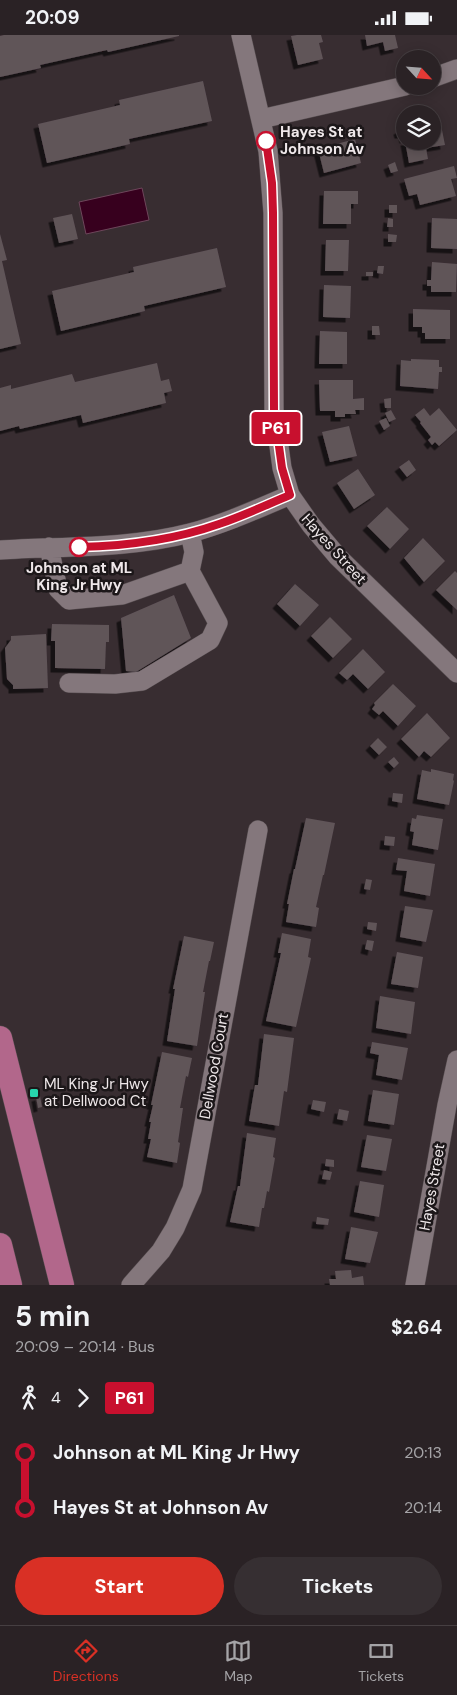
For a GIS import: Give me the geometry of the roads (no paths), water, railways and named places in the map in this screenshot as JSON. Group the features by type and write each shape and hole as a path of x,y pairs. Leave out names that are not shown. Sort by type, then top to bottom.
{"main road":[{"path":"0,1038 62,1285"},
{"path":"0,1245 10,1285"}],"street":[{"name":"Hayes Street","path":"241,35 268,151 273,213 274,410 282,468 290,495 311,525 338,557 457,673"},
{"path":"441,75 457,69"},
{"path":"261,119 396,88"},
{"path":"0,550 128,544 190,533 220,524 290,495"},
{"path":"69,683 114,684 142,681 210,639 218,623 190,571 194,552 190,533"},
{"path":"49,547 58,589 69,599 122,595 190,571"},
{"name":"Dellwood Court","path":"130,1285 161,1251 175,1228 192,1189 258,830"},
{"name":"Hayes Street","path":"415,1285 452,1106 457,1060"}],"place":[{"name":"Hayes St at Johnson Av","path":"266,141"},
{"name":"Johnson at ML King Jr Hwy","path":"79,547"},
{"name":"ML King Jr Hwy at Dellwood Ct","path":"34,1093"}]}
